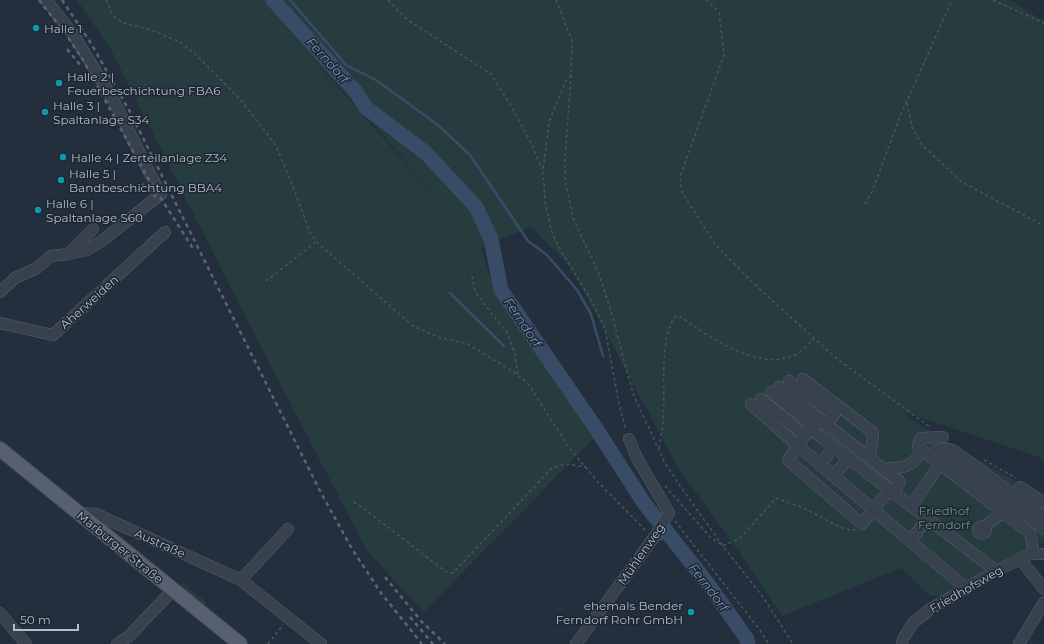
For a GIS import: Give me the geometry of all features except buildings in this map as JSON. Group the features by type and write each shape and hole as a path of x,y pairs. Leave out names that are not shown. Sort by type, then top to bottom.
{"main road":[{"name":"Marburger Straße","path":"0,449 240,644"}],"street":[{"path":"0,292 15,278 37,268 51,256 87,250 103,240 161,194 114,101 73,34 46,0"},
{"path":"68,254 93,229"},
{"name":"Aherweiden","path":"0,324 53,334 165,232"},
{"path":"803,379 836,411"},
{"path":"780,387 836,411 872,432 873,435 870,458"},
{"path":"780,387 827,424 861,451 884,469 900,482 893,493 886,494 862,524 788,460 809,429 820,423 827,424"},
{"path":"780,387 809,429"},
{"path":"967,589 910,541 869,514 833,476 820,465 795,451 756,402 809,429 996,571"},
{"path":"827,424 836,411"},
{"path":"942,437 921,438 918,446 930,452 1044,529"},
{"name":"Mühlenweg","path":"576,644 654,537 669,513 637,458 629,439"},
{"path":"820,465 834,447"},
{"path":"884,469 903,468 930,452 943,448 953,450 1044,517"},
{"path":"833,476 861,451"},
{"path":"930,452 940,464 1030,533 1033,547"},
{"path":"911,506 940,464"},
{"path":"1021,484 1044,503"},
{"name":"Austraße","path":"78,512 96,514 241,580 321,644"},
{"path":"974,554 972,546 973,540 982,530 999,516 1006,515"},
{"path":"910,541 927,519"},
{"path":"241,580 288,530"},
{"name":"Friedhofsweg","path":"902,644 913,623 929,610 996,571 1030,554 1044,554"},
{"path":"1020,559 1044,589"},
{"path":"117,644 129,636 173,590"},
{"path":"1019,644 1044,602"},
{"path":"0,613 26,644"}],"path":[{"path":"106,0 113,16 124,23 158,32 180,42 195,54 240,100 275,144 311,235 317,241 413,326 440,338 466,343 526,382 570,449 654,537"},
{"path":"388,0 405,18 491,74 511,106 531,143 543,170"},
{"path":"556,0 572,40 572,75 565,160 565,180 572,218 599,274 634,396 664,461 680,486 763,597 793,644"},
{"path":"706,0 719,12 724,55 680,177 682,192 714,243 751,281 836,359 942,437"},
{"path":"865,204 872,192 906,103 952,0"},
{"path":"993,0 1044,23"},
{"path":"572,75 566,81 549,122 543,170 545,201 551,230 558,246 579,280 605,328 619,404 629,439"},
{"path":"906,103 912,127 922,145 962,182 1044,226"},
{"path":"266,281 317,241"},
{"path":"472,276 475,292 508,334 518,376"},
{"path":"658,449 664,419 664,357 672,320 676,316 681,317 714,339 734,350 774,360 790,357 801,352 814,339"},
{"path":"982,459 1021,484"},
{"path":"354,502 446,572 453,573 552,468 565,464 586,467"},
{"path":"665,485 710,537 724,546"},
{"path":"724,546 736,540 743,534 776,498 814,513 835,526 847,530 856,530"},
{"path":"669,513 769,644"},
{"path":"268,644 289,618"}],"green space":[{"name":"Friedhof Ferndorf","path":"77,0 1010,0 1044,21 1044,464 1040,457 901,411 939,437 1044,497 1044,542 996,564 943,596 929,595 901,568 782,616 730,539 679,469 570,266 531,227 481,247 496,296 595,437 424,612 367,551 245,316 111,50","holes":["284,27 368,118 445,207"]},
{"path":"183,583 206,602 204,605 185,590 186,588 180,586"}],"waterway":[{"name":"Ferndorf","path":"273,0 356,92 365,107 426,153 476,207 491,239 501,290 595,427 644,503 708,584 747,639 748,644"},
{"path":"290,0 346,65 376,80 438,125 470,155 528,241 547,255 577,290 591,314 603,356"},
{"path":"450,293 504,346"},
{"path":"661,539 672,538"}],"railway":[{"path":"39,0 65,33 83,60 146,175 194,250"},
{"path":"62,0 89,40 129,110 319,489 352,549 381,593 422,644"},
{"path":"67,49 81,66"},
{"path":"142,184 156,197"},
{"path":"385,577 421,621 445,644"},
{"path":"410,617 433,644"}],"place":[{"name":"Halle 1","path":"36,28"},
{"name":"Halle 2 | Feuerbeschichtung FBA6","path":"59,83"},
{"name":"Halle 3 | Spaltanlage S34","path":"45,112"},
{"name":"Halle 4 | Zerteilanlage Z34","path":"63,157"},
{"name":"Halle 5 | Bandbeschichtung BBA4","path":"61,180"},
{"name":"Halle 6 | Spaltanlage S60","path":"38,210"},
{"name":"ehemals Bender Ferndorf Rohr GmbH","path":"691,612"}]}
